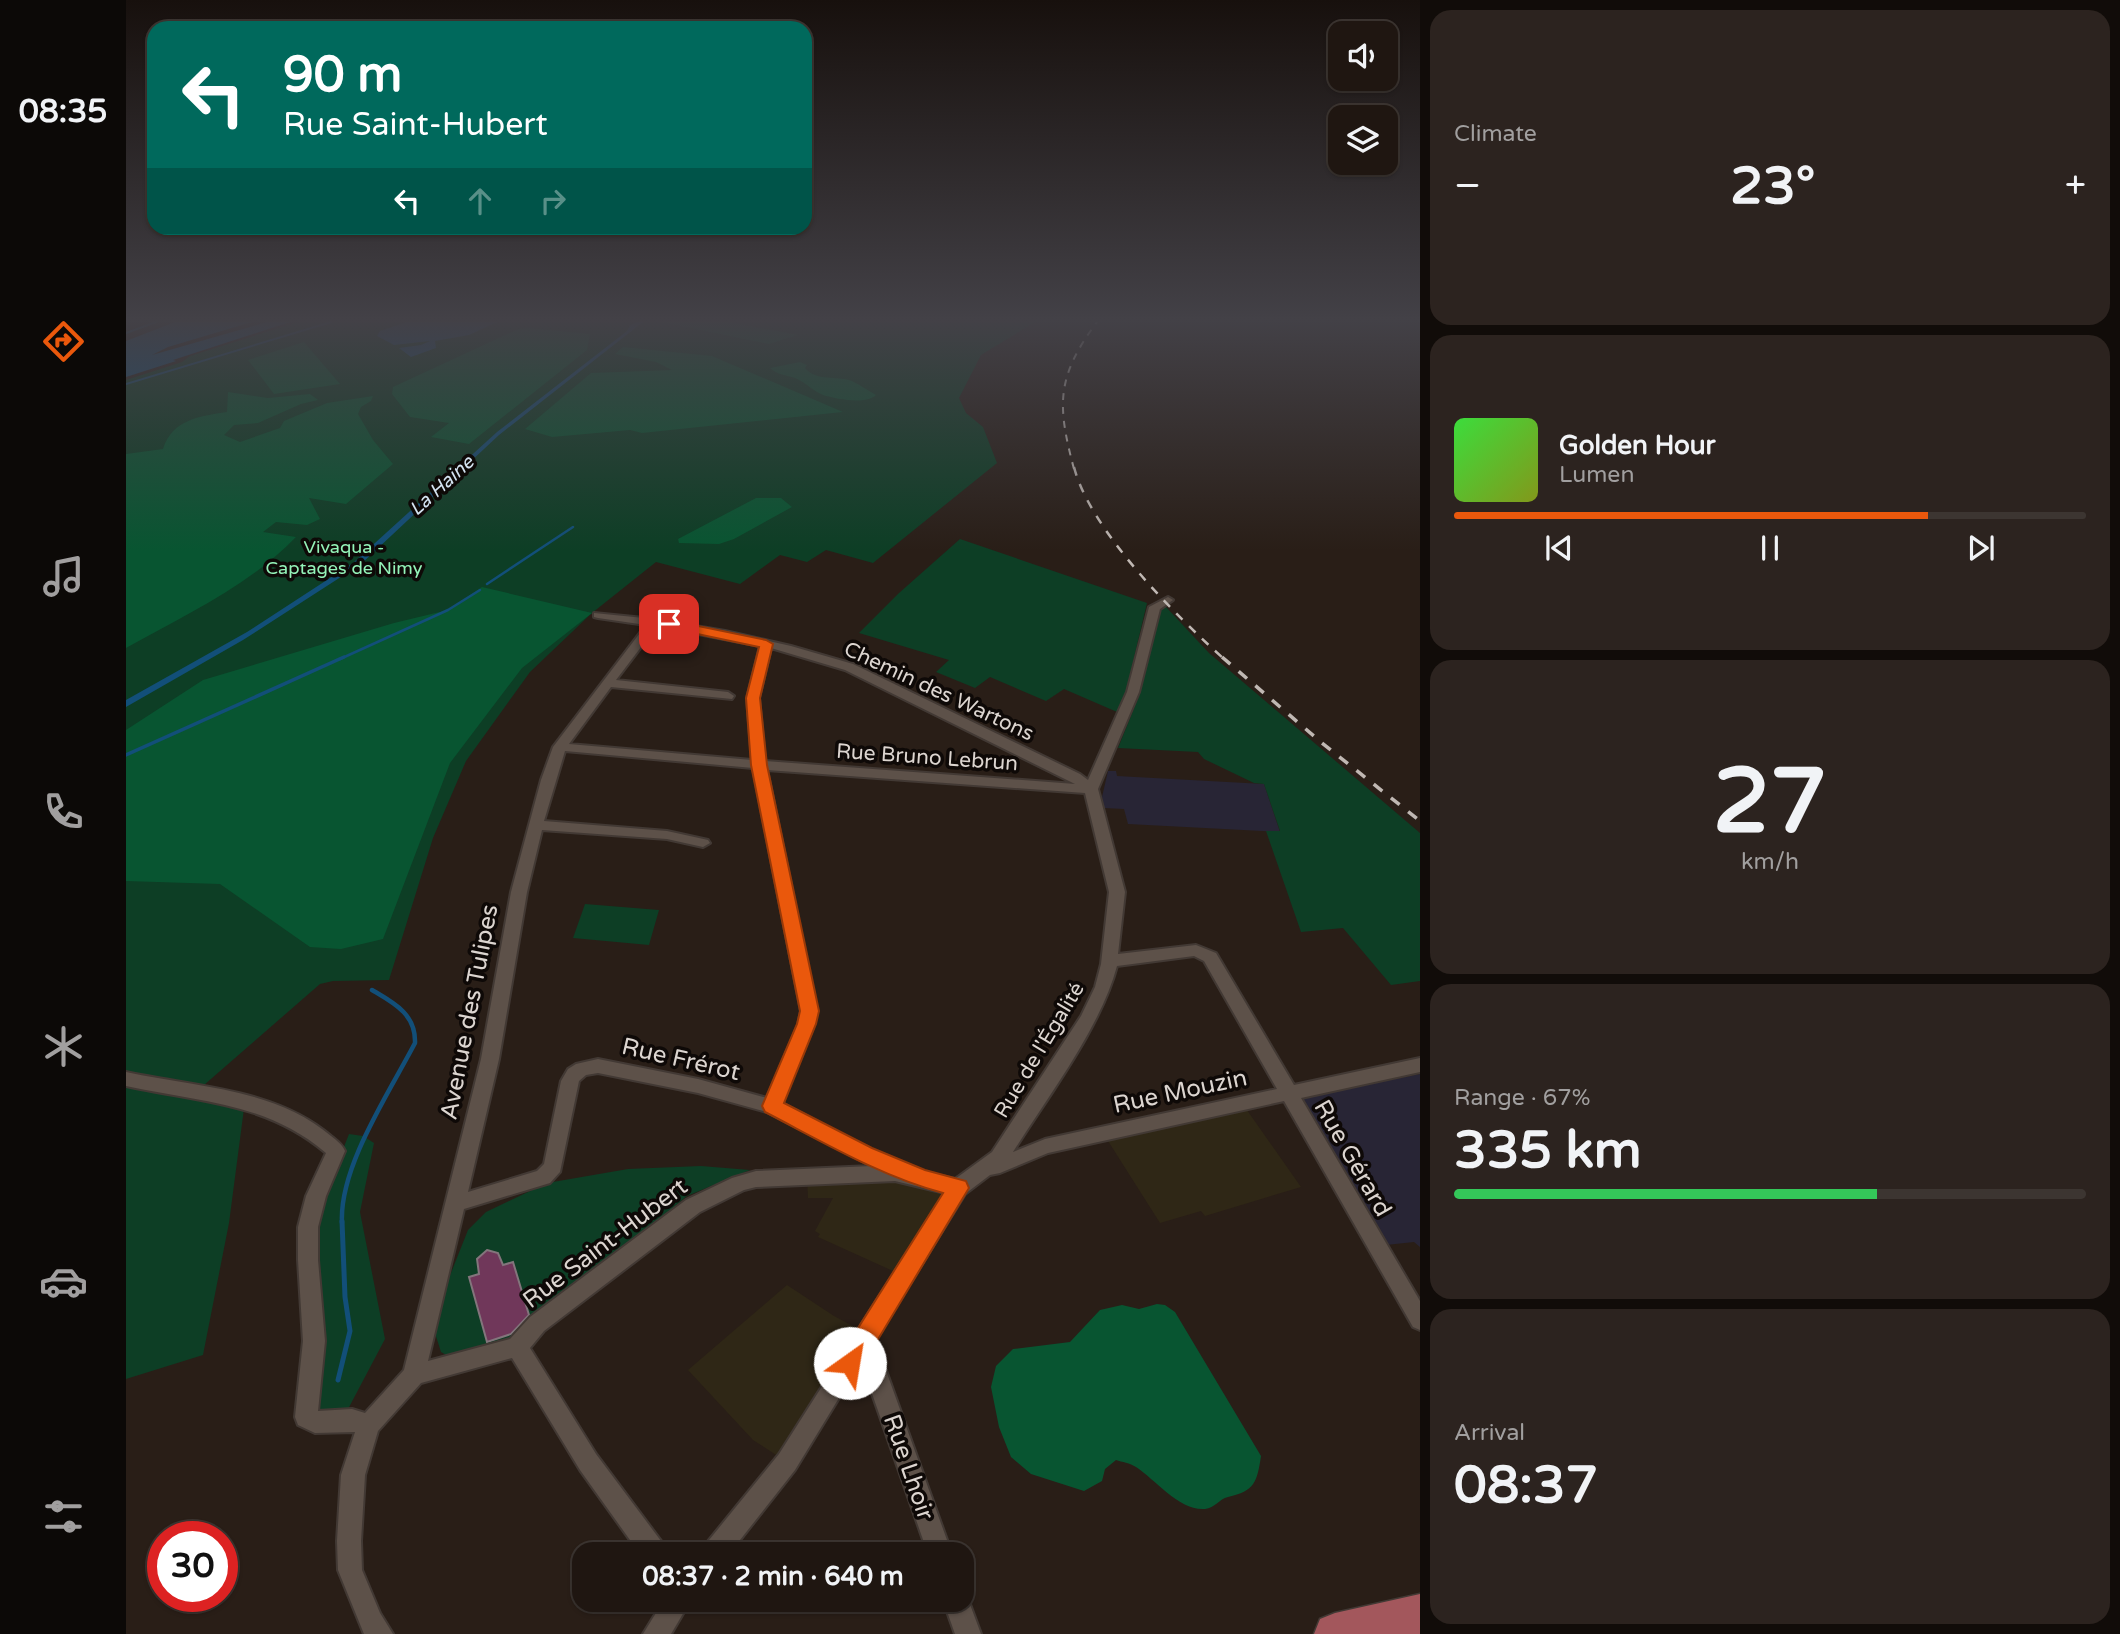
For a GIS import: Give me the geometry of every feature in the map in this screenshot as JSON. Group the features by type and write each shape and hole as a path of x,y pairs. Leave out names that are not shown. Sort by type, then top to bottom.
{"main road":[{"path":"1335,1634 1420,1615"}],"street":[{"path":"1091,789 1133,692 1154,607 1168,600"},
{"name":"Chemin des Wartons","path":"598,615 654,622 766,644 849,667 1076,777 1091,789"},
{"name":"Avenue des Tulipes","path":"369,1425 414,1375 490,1059 519,892 560,747 654,622"},
{"path":"766,644 753,698 759,765 809,1011 772,1106"},
{"path":"608,683 728,696"},
{"name":"Rue Bruno Lebrun","path":"560,747 759,765 1091,789"},
{"name":"Rue de l'Égalité","path":"958,1188 999,1157 1089,1018 1103,987 1110,961 1117,892 1091,789"},
{"path":"537,825 667,835 703,843"},
{"name":"Rue Gérard","path":"1110,961 1196,950 1207,954 1420,1320"},
{"name":"Rue Mouzin","path":"958,1188 995,1166 1045,1146 1420,1065"},
{"name":"Rue Frérot","path":"454,1204 543,1177 554,1167 570,1081 574,1074 582,1069 606,1067 698,1086 772,1106 864,1154 922,1178"},
{"path":"126,1079 246,1101 268,1108 304,1124 335,1151 311,1210 307,1241 307,1268 314,1300 314,1344 306,1417 315,1422 343,1420 369,1425 353,1475 350,1570 371,1622 380,1634"},
{"name":"Rue Saint-Hubert","path":"517,1347 537,1324 693,1206 739,1184 756,1179 895,1173 958,1188"},
{"path":"724,1542 787,1462 958,1188"},
{"name":"Rue Lhoir","path":"864,1339 936,1542"},
{"path":"414,1375 517,1347 588,1462 645,1542"},
{"path":"656,1634 670,1612"},
{"path":"960,1612 968,1634"}],"shaded area":[{"path":"1108,771 1116,771 1117,776 1264,784 1280,832 1128,824 1124,809 1104,808 1102,797"},
{"path":"1420,1074 1420,1247 1414,1242 1386,1245 1300,1098"},
{"path":"1242,1103 1301,1187 1205,1216 1201,1211 1160,1223 1103,1133"},
{"path":"873,1173 958,1188 904,1276 818,1237 820,1234 815,1231 833,1198 808,1198 807,1176"},
{"path":"787,1285 834,1316 868,1334 787,1462 753,1440 688,1370"}],"green space":[{"name":"Vivaqua - Captages de Nimy","path":"126,398 959,398 966,413 983,427 997,463 873,563 826,550 807,562 780,555 740,584 656,562 592,613 530,672 466,761 433,838 389,980 333,981 320,984 196,1092 245,1101 229,1223 203,1355 126,1379"},
{"path":"228,398 318,400 301,404 258,423 234,425 224,435 240,442 280,428 284,421 327,403 372,398 361,407 358,414 373,440 393,464 346,504 309,498 320,519 307,525 276,522 263,532 296,537 278,554 216,598 126,648 126,454 163,449 173,432 188,421 227,412"},
{"path":"395,398 526,398 469,444 431,437 449,423 410,417"},
{"path":"561,398 811,398 843,412 642,433 630,430 552,437 525,429"},
{"path":"838,398 870,398 865,400"},
{"path":"756,498 781,498 792,507 734,539 719,544 679,543 678,539"},
{"path":"960,539 1147,603 1128,683 1134,687 1124,715 1064,689 1046,701 990,677 975,688 936,672 949,660 859,633"},
{"path":"482,587 592,613 522,668 450,763 383,939 341,949 310,947 220,884 126,881 126,730 203,680 394,623 448,610"},
{"path":"1160,607 1166,607 1209,653 1420,833 1420,981 1391,985 1343,928 1301,932 1266,831 1280,831 1264,784 1254,783 1204,759 1198,752 1118,748 1139,696"},
{"path":"585,904 659,910 649,945 573,938"},
{"path":"349,1134 363,1136 374,1143 360,1212 385,1339 347,1411 315,1422 307,1241"},
{"path":"701,1166 750,1170 687,1196 520,1334 488,1347 448,1356 441,1352 434,1330 443,1293 468,1230 486,1212 547,1183 628,1169"},
{"path":"1157,1304 1165,1305 1175,1312 1261,1456 1253,1484 1244,1492 1205,1509 1186,1505 1168,1494 1136,1467 1116,1460 1105,1469 1102,1481 1084,1491 1031,1474 1011,1457 999,1427 991,1387 996,1366 1013,1349 1070,1342 1100,1310 1122,1305 1139,1309"}],"water":[{"name":"La Haine","path":"540,398 546,398 499,435 361,564 243,640 126,707 126,700 247,632 353,563 497,432"}],"building":[{"path":"487,1250 498,1253 503,1265 513,1262 529,1315 511,1334 487,1342 469,1277 479,1274 477,1259"}],"waterway":[{"path":"487,584 573,527"},
{"path":"340,659 448,610 480,590"},
{"path":"126,755 344,657"},
{"path":"342,1222 348,1178 357,1155 415,1043 408,1017 396,1005 372,990"},
{"path":"338,1380 350,1331 345,1297 342,1222"}],"railway":[{"path":"1064,398 1065,427 1074,469"},
{"path":"1074,467 1097,518 1116,544 1160,596 1224,659"},
{"path":"1222,657 1322,743 1420,821"}],"route":[{"path":"669,624 766,644 753,698 759,765 809,1011 772,1106 864,1154 922,1178 958,1188 850,1363"}]}
